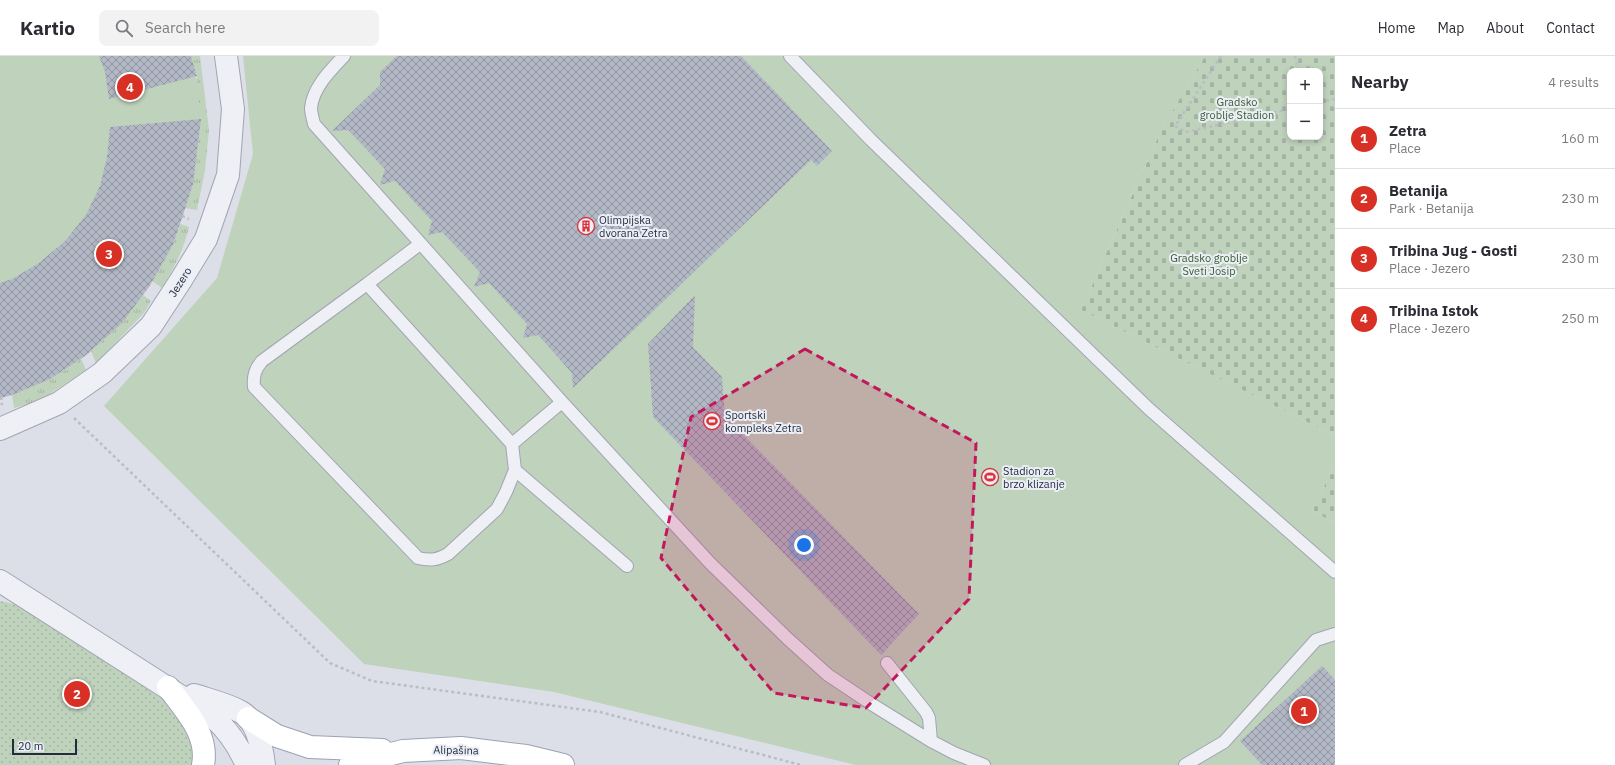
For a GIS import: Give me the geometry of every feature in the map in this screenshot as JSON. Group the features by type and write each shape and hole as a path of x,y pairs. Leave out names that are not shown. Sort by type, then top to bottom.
{"main road":[{"path":"168,687 197,726 202,740 205,758 203,765"},
{"path":"248,718 278,736 310,747 403,751"},
{"name":"Alipašina","path":"350,765 403,751 461,748 526,756 563,765"}],"street":[{"name":"Jezero","path":"0,429 59,403 102,372 151,326 206,239 228,175 233,109 226,56"},
{"path":"0,581 102,648 168,687 213,717 223,726 247,765"},
{"path":"168,687 241,712 248,718 257,734 263,752 264,765"}],"lane":[{"path":"344,56 329,72 316,90 311,108 314,124 562,402 710,563 828,676 931,741 954,753 984,765"},
{"path":"790,56 871,140 1148,408 1335,572"},
{"path":"367,284 512,444 515,470 497,509 459,544 439,559 430,560 418,558 254,387 253,377 256,368 262,361 420,244"},
{"path":"512,444 562,402"},
{"path":"515,470 627,566"},
{"path":"1185,765 1224,742 1316,640 1335,634"},
{"path":"887,663 926,712 929,718 931,741"}],"path":[{"path":"1221,56 1175,126 1186,132 1287,110"},
{"path":"1295,56 1297,68"},
{"path":"1323,101 1335,99"},
{"path":"59,403 330,663 372,681 600,712 800,765"}],"highlighted area":[{"path":"805,349 976,443 969,599 866,708 774,693 661,558 691,417"}],"green space":[{"path":"0,56 191,56 199,108 196,161 183,214 162,264 131,310 94,349 50,379 0,398"},
{"path":"191,56 200,56 209,130 205,170 197,210 185,208 197,76"},
{"name":"Sportski kompleks Zetra","path":"243,56 1205,56 1162,128 1081,310 1335,436 1335,464 1312,511 1335,523 1335,765 856,765 554,692 364,664 104,406 217,278 253,154"},
{"name":"Gradsko groblje Sveti Josip","path":"1205,56 1335,56 1335,436 1081,310 1162,128"},
{"path":"180,224 189,227 187,235 171,273 162,288 152,281 173,245"},
{"path":"143,295 151,301 144,313 96,363 91,351"},
{"path":"81,358 86,370 39,401 14,408 12,395"},
{"path":"1335,464 1335,523 1312,511"},
{"path":"0,601 28,607 174,707 199,742 191,765 0,765"}],"building":[{"path":"99,56 191,56 197,76 109,99 105,72"},
{"name":"Olimpijska dvorana Zetra","path":"397,56 741,56 832,151 817,166 811,160 573,388 572,373 538,335 523,338 527,324 489,283 474,287 480,272 442,232 428,235 432,221 395,181 380,185 385,169 348,130 332,131 380,85 380,72"},
{"path":"201,119 193,184 173,245 149,287 121,324 86,355 50,379 12,395 0,398 0,283 12,279 39,263 65,241 86,215 100,186 107,157 110,127"},
{"path":"695,295 693,347 722,377 725,416 919,614 881,655 653,417 648,344"},
{"path":"1322,666 1335,680 1335,765 1262,765 1240,741"}],"place":[{"name":"Tribina Istok","path":"130,87"},
{"name":"Olimpijska dvorana Zetra","path":"586,226"},
{"name":"Tribina Jug - Gosti","path":"109,254"},
{"name":"Sportski kompleks Zetra","path":"712,421"},
{"name":"Stadion za brzo klizanje","path":"990,477"},
{"name":"Betanija","path":"77,694"},
{"name":"Zetra","path":"1304,711"}],"park label":[{"name":"Gradsko groblje Stadion","path":"1237,108"}]}
